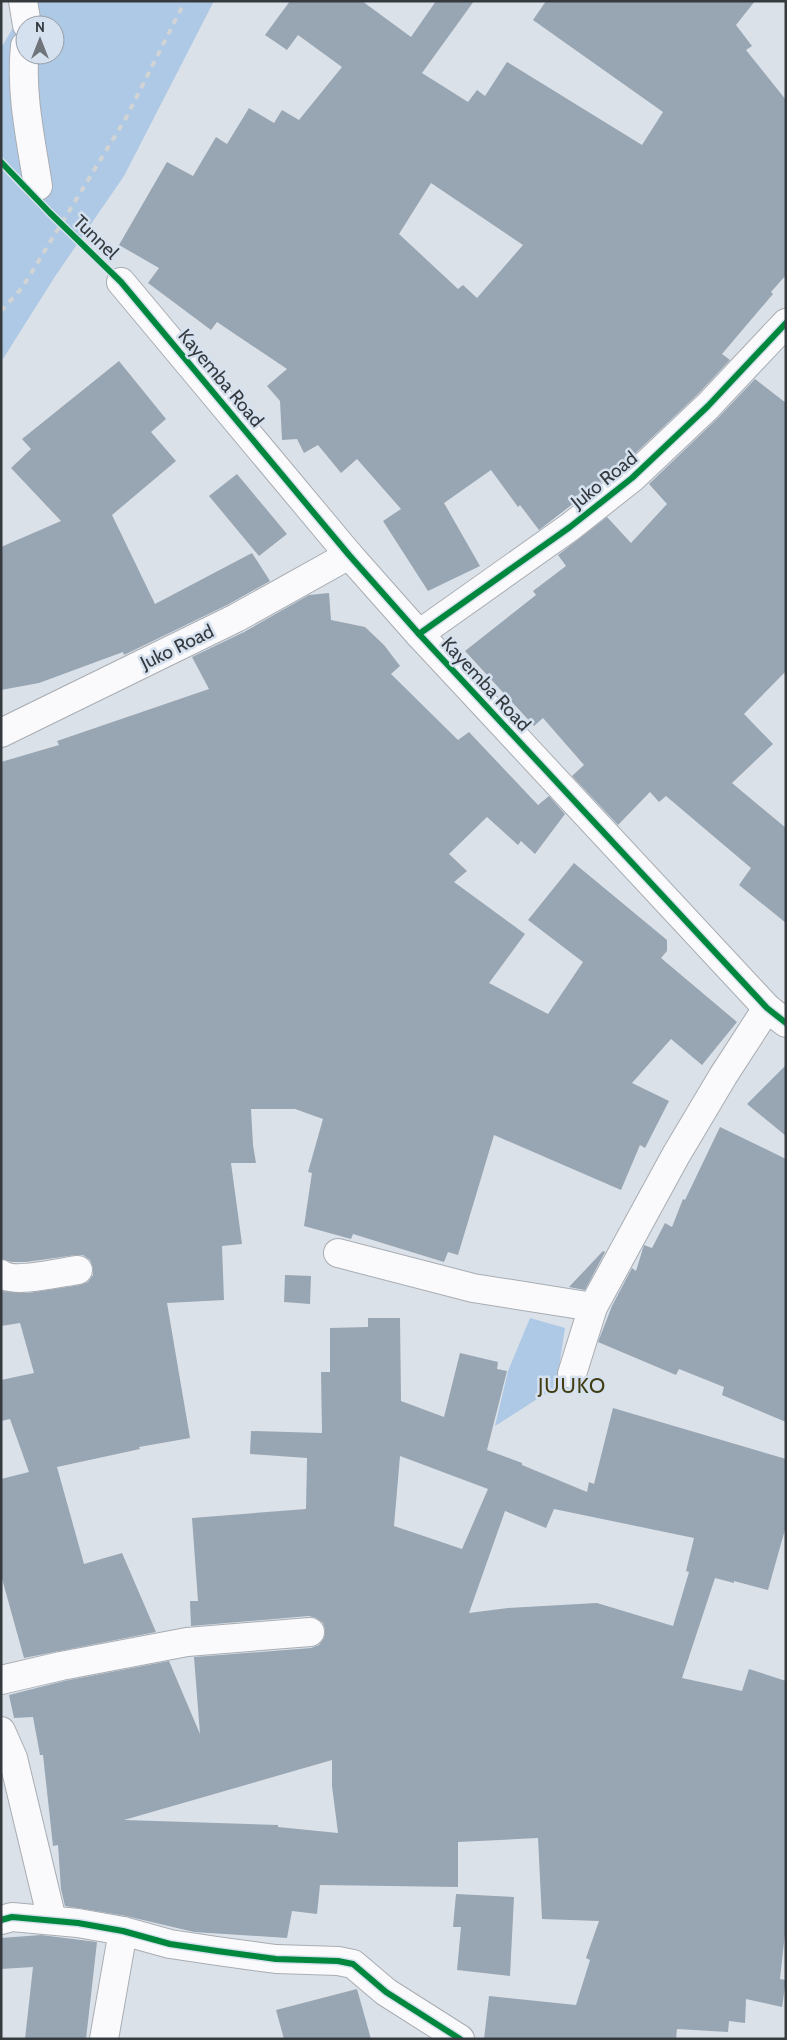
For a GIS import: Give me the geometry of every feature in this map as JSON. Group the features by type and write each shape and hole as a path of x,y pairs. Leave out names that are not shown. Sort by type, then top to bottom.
{"street":[{"path":"24,1 26,15"},
{"path":"23,65 26,105 38,186"},
{"name":"Kayemba Road","path":"120,282 349,555 419,634 776,1016"},
{"name":"Juko Road","path":"419,634 570,527 632,478 708,406 786,323"},
{"name":"Juko Road","path":"1,733 236,618 349,555"},
{"path":"572,1374 593,1307 676,1155 723,1076 776,1016"},
{"path":"338,1253 473,1288 593,1307"},
{"path":"1,1274 5,1277 30,1278 78,1270"},
{"path":"1,1680 187,1642 310,1632"},
{"path":"1,1731 13,1758 52,1920"},
{"path":"1,1920 12,1918 52,1920 123,1931 170,1944 208,1950 276,1959 338,1961 353,1964 386,1992 460,2039"},
{"path":"104,2039 123,1931"}],"shaded area":[{"path":"29,1 214,1 124,176 56,275 1,362 1,48 15,24 15,65 65,65 65,15 21,15"},
{"path":"530,1318 565,1328 556,1387 495,1426 508,1371"}],"building":[{"path":"290,1 362,1 411,37 436,1 474,1 422,73 468,102 477,90 485,96 507,62 642,145 663,112 533,20 546,1 755,1 736,25 752,46 746,50 786,100 786,275 771,292 773,294 722,354 730,360 697,395 622,466 539,530 520,505 518,507 491,470 444,503 480,566 428,591 383,521 401,509 357,459 341,473 318,445 304,453 297,439 282,440 280,401 267,386 287,369 217,322 211,330 148,283 159,268 119,245 167,162 193,176 216,137 227,144 249,108 274,123 282,110 299,120 342,67 298,35 287,50 265,35","holes":["431,183 523,245 477,298 463,285 458,289 399,234"]},
{"path":"119,361 166,419 151,432 176,461 112,515 155,604 252,553 270,581 229,604 124,655 123,652 39,683 1,690 1,547 61,521 11,468 31,449 22,439"},
{"path":"755,379 786,403 786,671 744,714 773,744 732,783 786,828 786,923 739,885 751,868 666,796 659,802 650,792 618,825 572,776 584,765 543,718 534,726 465,651 536,595 533,591 566,566 558,555 607,517 631,543 667,504 649,484 719,417"},
{"path":"237,474 287,534 259,556 209,496"},
{"path":"329,593 331,620 365,627 384,645 400,666 391,674 458,740 469,732 538,805 549,796 565,814 535,854 521,841 518,845 487,817 449,854 467,871 454,882 525,934 489,983 548,1014 583,962 528,920 574,863 667,940 667,951 661,958 737,1022 702,1065 671,1039 632,1083 669,1101 645,1148 640,1145 621,1190 494,1135 458,1255 448,1252 444,1262 353,1234 351,1239 304,1226 312,1173 308,1172 323,1119 295,1109 251,1109 256,1163 231,1163 242,1244 222,1246 224,1300 167,1303 190,1438 139,1447 140,1449 57,1467 84,1564 122,1553 156,1632 24,1658 1,1575 1,1479 29,1472 10,1419 1,1421 1,1380 34,1373 20,1323 1,1326 1,1291 28,1293 80,1285 88,1282 93,1275 93,1268 90,1260 83,1255 26,1262 12,1262 1,1259 1,762 59,745 57,741 209,689 192,657 244,632 309,595"},
{"path":"786,1065 786,1136 747,1104"},
{"path":"720,1127 786,1159 786,1422 722,1395 724,1387 679,1369 676,1375 598,1342 612,1306 632,1268 636,1271 644,1245 652,1248 665,1223 672,1227 683,1199 685,1200"},
{"path":"603,1251 605,1252 585,1290 569,1287"},
{"path":"285,1275 311,1276 310,1304 284,1302"},
{"path":"368,1318 400,1318 401,1401 444,1417 460,1353 498,1362 497,1369 507,1371 487,1450 522,1463 522,1465 587,1492 589,1482 594,1484 613,1408 786,1459 786,1526 768,1590 715,1578 682,1678 742,1691 749,1669 786,1681 786,1924 780,1979 786,1980 782,2007 746,1999 745,2023 729,2021 728,2032 677,2029 676,2039 484,2039 489,1996 576,2005 590,1960 586,1958 599,1921 542,1919 538,1838 458,1842 458,1887 320,1885 317,1914 292,1911 287,1938 194,1932 126,1916 65,1906 61,1889 58,1845 53,1846 43,1755 40,1755 33,1717 14,1718 9,1695 64,1681 169,1661 200,1734 194,1657 311,1648 319,1645 324,1638 325,1630 323,1623 309,1616 191,1626 190,1601 198,1601 192,1518 306,1509 307,1458 250,1454 251,1431 322,1433 321,1372 330,1372 330,1328 368,1327","holes":["400,1456 488,1489 462,1549 394,1526","554,1509 694,1538 686,1571 689,1572 673,1626 597,1603 508,1608 469,1613 505,1511 546,1528","332,1760 332,1786 338,1833 278,1827 278,1825 124,1820"]},
{"path":"456,1894 514,1897 510,1976 457,1970 461,1927 453,1927"},
{"path":"41,1935 97,1942 86,2039 25,2039 33,1967 1,1969 1,1938"},
{"path":"357,1989 371,2039 284,2039 276,2010"}],"railway":[{"path":"1,311 22,288 126,118 185,1"}],"cycle path":[{"name":"Tunnel","path":"1,162 121,282 349,555 419,634 767,1008 786,1023"},
{"path":"419,634 570,527 632,478 708,406 786,323"},
{"path":"1,1920 12,1917 78,1923 123,1931 170,1944 276,1959 338,1961 353,1964 386,1992 460,2039"}],"district":[{"name":"JUUKO","path":"572,1385"}]}
